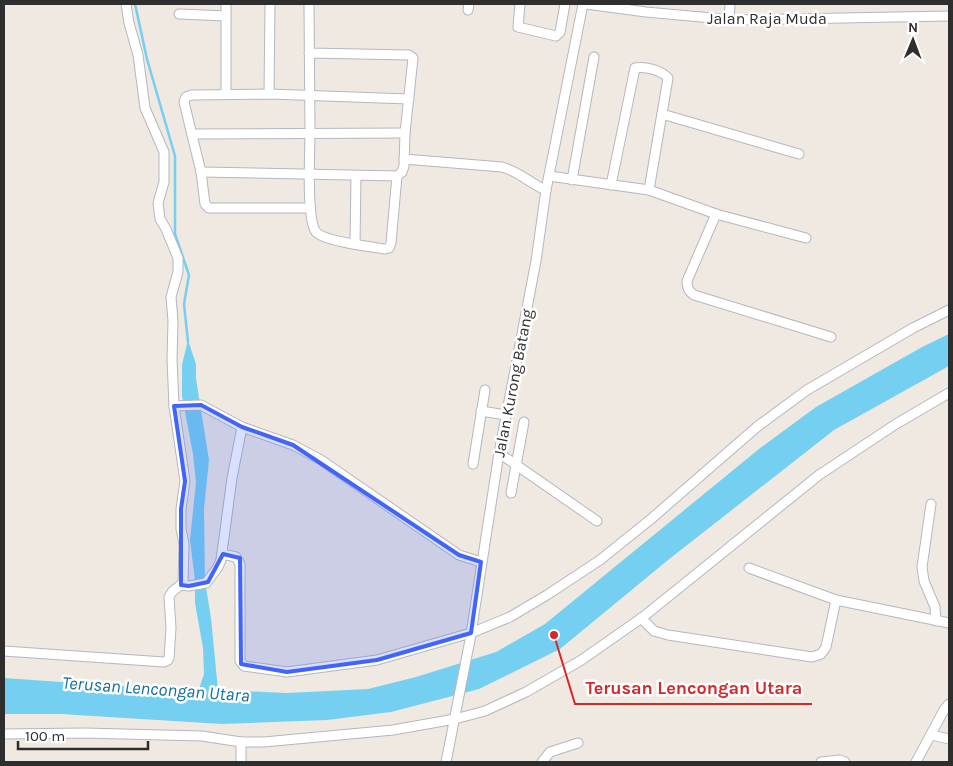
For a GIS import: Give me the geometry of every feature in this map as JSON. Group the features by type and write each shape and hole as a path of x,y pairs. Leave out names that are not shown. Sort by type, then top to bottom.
{"street":[{"path":"4,650 166,662 169,658 169,597 183,581 184,556 181,509 185,481 172,359 173,321 171,298 178,272 178,258 160,219 158,203 164,182 164,152 145,108 138,55 126,4"},
{"path":"226,4 226,94"},
{"path":"269,94 270,4"},
{"path":"308,4 310,208 313,227 316,233 326,237 355,244 389,248 397,176 404,166 408,99 413,58 409,55 309,53"},
{"path":"520,4 517,22 519,27 558,35 565,4"},
{"name":"Jalan Raja Muda","path":"584,4 666,14 729,19 949,16"},
{"name":"Jalan Kurong Batang","path":"446,762 460,696 499,453 536,261 546,190 584,4"},
{"path":"729,19 730,4"},
{"path":"178,14 226,16"},
{"path":"572,180 594,57"},
{"path":"611,185 635,68 641,67 660,72 668,78 649,190"},
{"path":"310,208 209,208 205,204 202,172 184,102 186,97 192,95 269,94 408,99"},
{"path":"662,114 799,154"},
{"path":"192,134 406,133"},
{"path":"404,159 502,167 514,170 532,184 546,190"},
{"path":"202,172 397,176"},
{"path":"355,244 356,176"},
{"path":"549,176 649,190 716,214 806,238"},
{"path":"716,214 687,281 690,293 694,296 831,337"},
{"path":"222,554 236,557 240,564 240,661 244,666 287,672 377,660 470,636 510,617 547,596 600,560 651,519 758,426 807,390 913,328 949,310"},
{"path":"473,464 485,390"},
{"path":"4,734 84,733 202,736 241,742 264,742 393,730 455,719 485,711 526,692 580,661 641,618 819,475 896,424 949,393"},
{"path":"177,407 201,405 242,427 293,445 321,460 459,555 481,562"},
{"path":"481,411 506,415"},
{"path":"511,493 524,422"},
{"path":"181,585 206,584 218,567 222,554 232,478 242,427"},
{"path":"499,453 597,521"},
{"path":"931,504 922,567 924,581 935,607 936,621"},
{"path":"749,568 836,600 949,623"},
{"path":"641,618 654,630 668,634 812,657 821,654 826,647 836,600"},
{"path":"916,762 949,704"},
{"path":"931,735 949,739"},
{"path":"240,762 241,742"},
{"path":"542,762 550,752 578,743"},
{"path":"821,762 840,760 845,762"}],"highlighted area":[{"path":"201,405 242,427 293,445 459,555 481,562 471,633 377,660 287,672 241,664 240,558 223,554 208,582 189,586 181,585 181,509 185,481 174,406"}],"water":[{"path":"949,334 949,366 834,430 668,560 560,649 479,689 391,712 327,720 222,724 61,714 4,714 4,678 118,686 199,689 204,674 203,648 195,603 195,581 190,540 196,482 193,454 182,396 182,365 188,340 196,364 196,379 209,460 204,509 205,581 211,618 218,690 287,693 368,689 416,677 496,652 545,624 759,449 816,407 924,346"}],"waterway":[{"path":"135,4 147,59 175,156 175,234 189,275 184,304 188,342"}],"place":[{"name":"Terusan Lencongan Utara","path":"554,635"}]}
